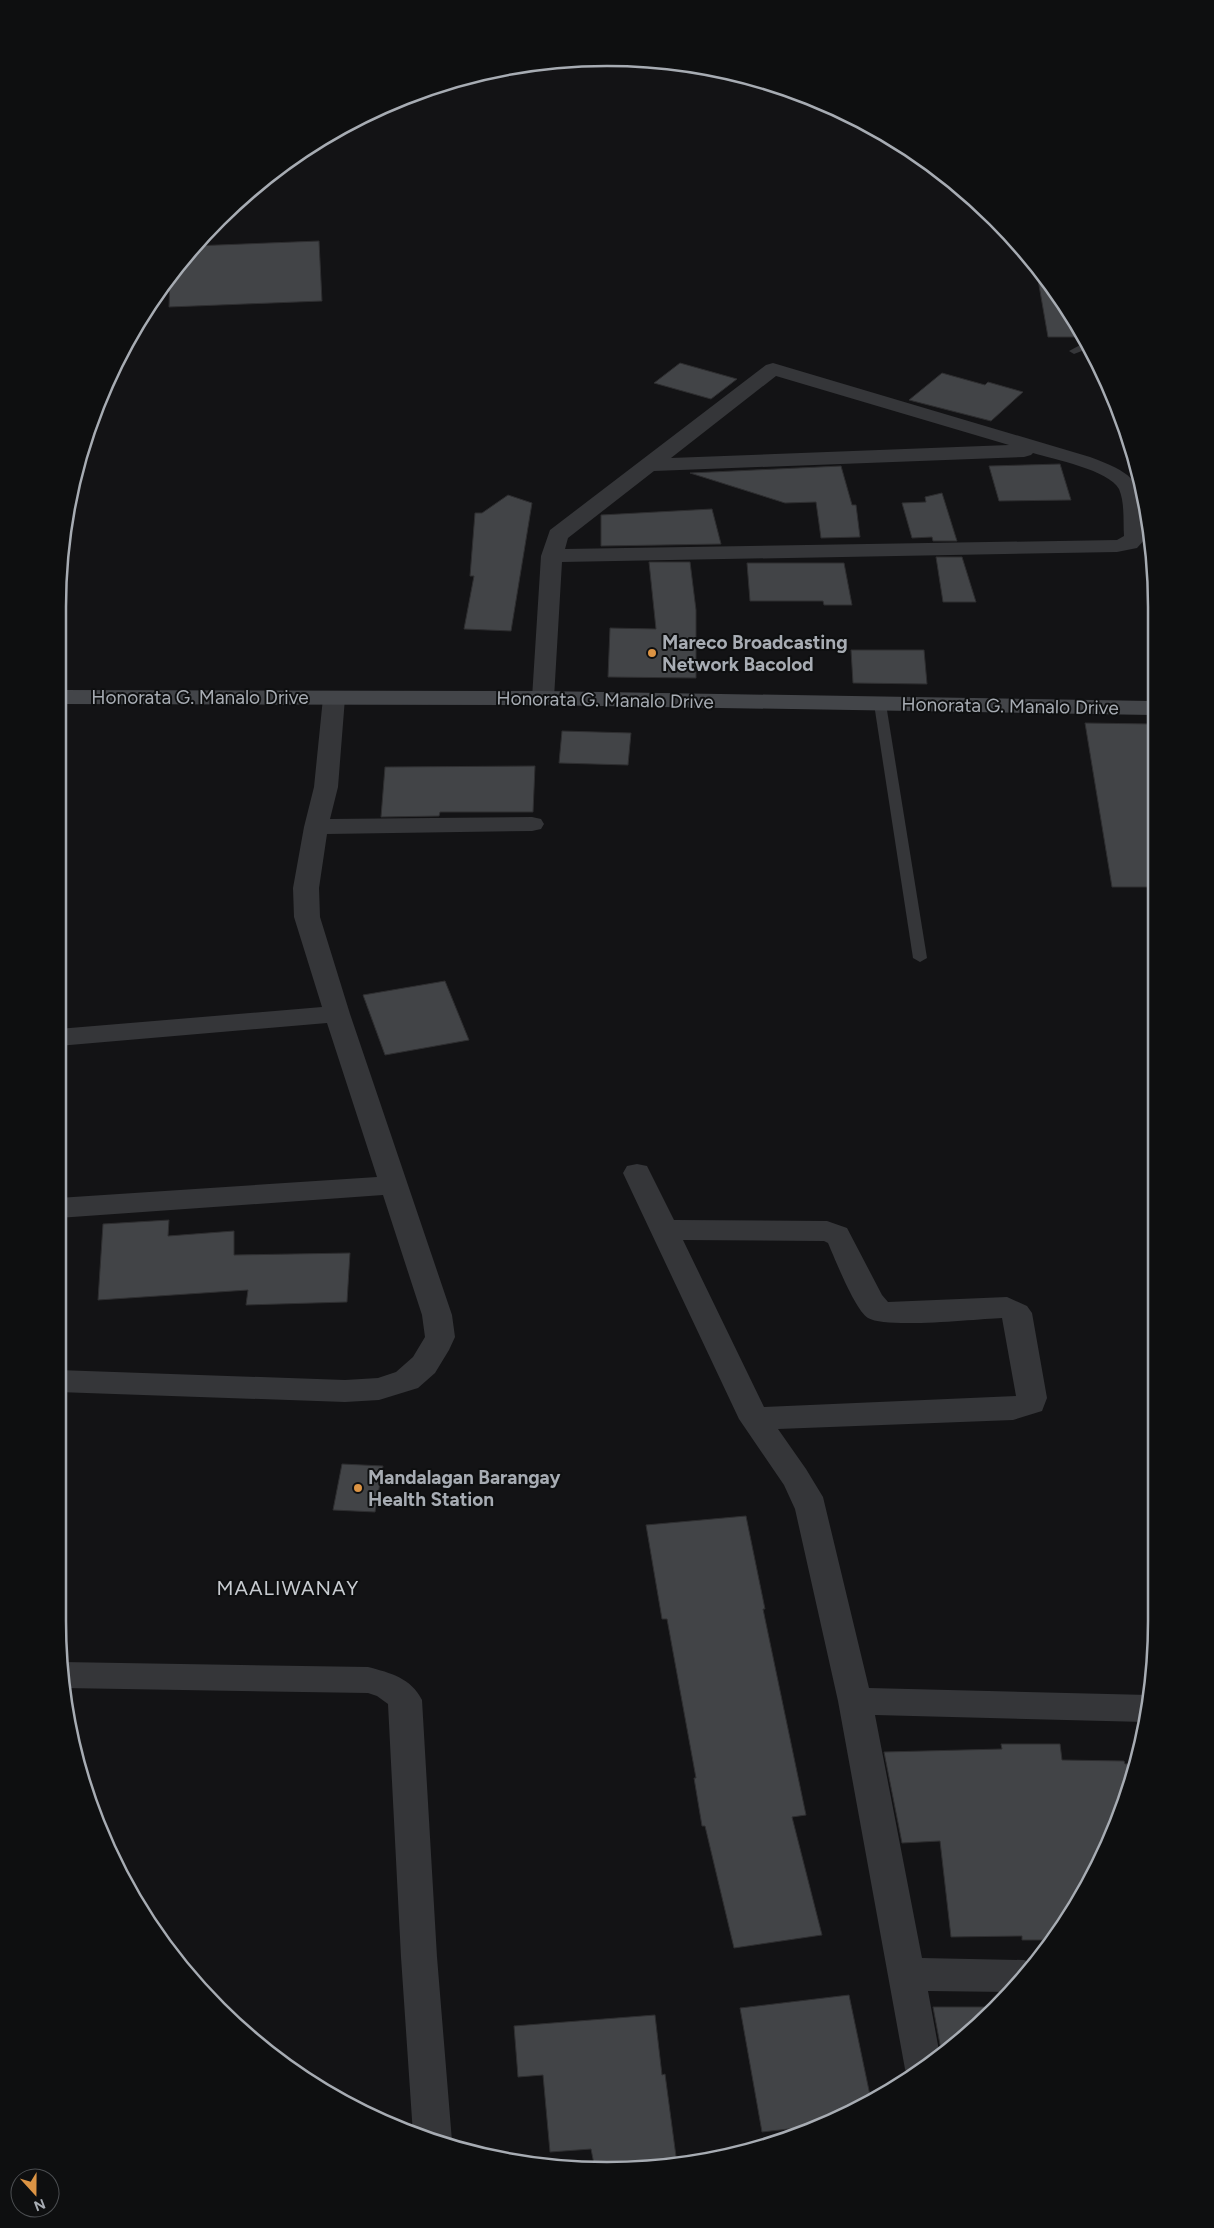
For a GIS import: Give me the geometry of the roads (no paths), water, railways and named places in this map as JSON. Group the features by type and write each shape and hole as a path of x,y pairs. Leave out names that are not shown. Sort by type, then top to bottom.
{"street":[{"path":"543,698 552,556 558,535 773,369 1102,468 1126,481 1130,488 1135,538 1133,541 1118,546 552,556"},
{"path":"647,465 1046,451"},
{"name":"Honorata G. Manalo Drive","path":"66,696 543,698 1148,708"},
{"path":"66,1382 345,1391 379,1389 407,1380 424,1365 440,1337 437,1315 337,1014 307,917 306,888 316,827 326,787 334,698"},
{"path":"316,827 532,824"},
{"path":"66,1037 337,1014"},
{"path":"637,1172 754,1419 807,1497 855,1701 922,2060"},
{"path":"66,1207 394,1185"},
{"path":"663,1230 827,1231 837,1235 841,1241 870,1302 878,1310 883,1312 1007,1307 1017,1314 1032,1398 1031,1403 1025,1406 1014,1409 754,1419"},
{"path":"69,1675 368,1680 390,1686 400,1693 405,1700 419,1957 432,2133"},
{"path":"855,1701 1140,1708"},
{"path":"905,1974 1016,1976"}],"lane":[{"path":"1074,351 1081,348"},
{"path":"880,704 920,958"}],"place":[{"name":"Mareco Broadcasting Network Bacolod","path":"652,653"},
{"name":"Mandalagan Barangay Health Station","path":"358,1488"}],"district":[{"name":"MAALIWANAY","path":"288,1588"}]}
